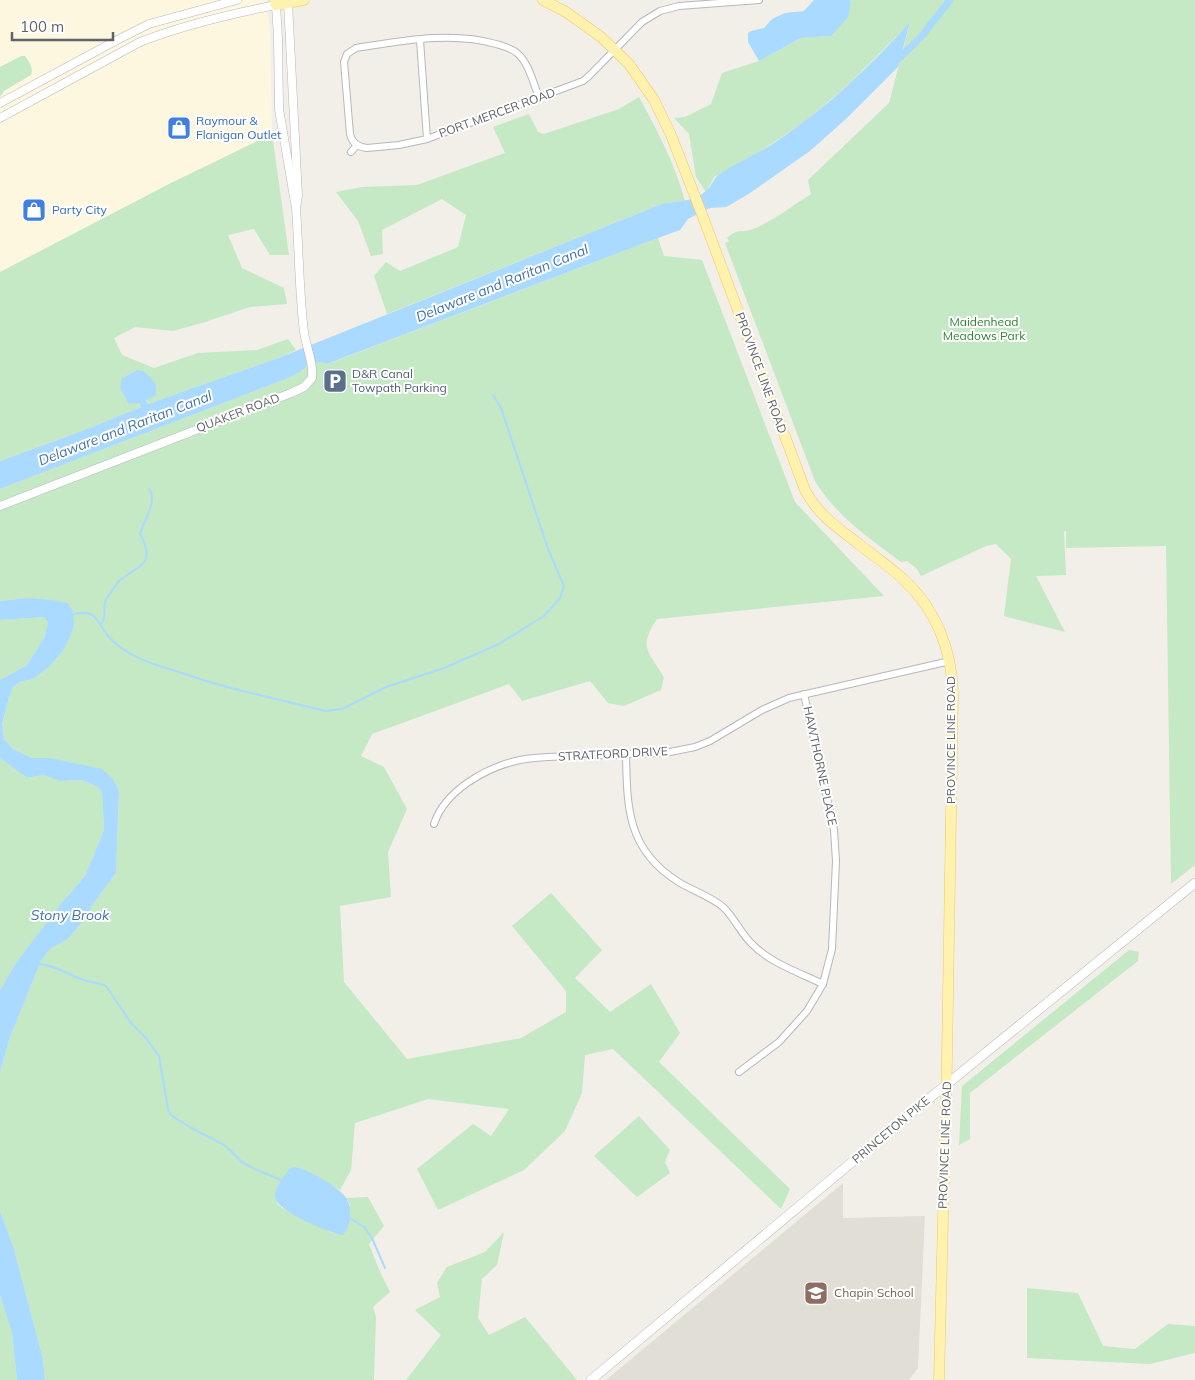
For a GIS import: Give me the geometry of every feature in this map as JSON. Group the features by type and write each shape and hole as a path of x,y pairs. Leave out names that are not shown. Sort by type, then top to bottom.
{"main road":[{"path":"275,2 304,0"},
{"name":"PROVINCE LINE ROAD","path":"543,0 583,23 614,49 638,76 654,100 671,135 703,217 805,490 819,512 829,522 914,589 940,629 950,662 953,694 939,1380"},
{"name":"PRINCETON PIKE","path":"591,1380 946,1084 1195,883"}],"street":[{"path":"0,103 150,24 237,0"},
{"name":"PORT MERCER ROAD","path":"357,145 366,148 399,146 427,139 583,81 642,22 660,11 700,2 759,0"},
{"name":"QUAKER ROAD","path":"288,1 298,196 296,208"},
{"path":"0,118 140,42 186,26 275,2"},
{"name":"QUAKER ROAD","path":"0,506 291,393 309,383 312,378 312,367 302,307 296,208 279,109 278,38 275,2"},
{"path":"351,152 357,145 353,142 350,134 344,62 345,52 352,49 440,38 474,39 511,49 522,58 539,97"},
{"path":"420,40 427,139"},
{"path":"50,76 54,88"},
{"name":"STRATFORD DRIVE","path":"434,824 440,810 462,788 484,774 504,765 534,758 665,753 695,746 723,734 774,704 804,694 950,662"},
{"name":"HAWTHORNE PLACE","path":"739,1072 779,1042 799,1022 816,998 830,963 834,935 835,848 830,809 804,694"},
{"path":"626,754 627,798 630,816 640,842 656,864 677,881 704,895 724,909 750,942 769,958 823,984"}],"shaded area":[{"path":"0,0 266,0 270,28 272,134 171,183 0,272"},
{"name":"Chapin School","path":"843,1183 843,1218 925,1216 918,1368 909,1380 606,1380"}],"green space":[{"name":"Maidenhead Meadows Park","path":"850,0 1195,0 1195,865 1171,884 1166,546 1066,548 1066,531 1064,531 1066,575 1036,576 1065,632 1004,616 1011,559 996,544 986,546 921,576 917,569 907,561 901,562 854,526 823,494 815,481 725,243 729,241 727,238 734,233 760,226 811,194 808,180 889,103 910,23 850,83 803,123 753,156 714,177 706,192 696,177 689,134 674,118 685,117 711,104 722,73 759,61 801,38 831,36 851,2"},
{"path":"21,56 25,56 29,63 32,70 31,75 4,91 0,97 0,67"},
{"path":"639,97 671,161 685,201 664,203 387,314 374,276 386,262 400,271 458,247 466,215 442,199 382,230 383,254 371,256 358,221 336,192 362,187 417,185 505,153 493,127 529,114 538,132 544,134 619,109"},
{"path":"272,134 289,255 270,255 254,229 228,235 242,268 284,288 287,304 250,307 173,331 135,327 114,338 122,355 154,368 198,353 257,350 288,339 296,350 148,404 137,370 122,378 141,407 0,461 0,272 171,183"},
{"path":"658,238 664,256 702,260 795,502 884,596 657,619 648,636 647,649 664,677 661,690 624,706 608,703 590,681 522,701 509,684 372,734 361,756 384,767 407,809 388,852 391,897 340,906 344,982 407,1059 521,1038 566,1012 566,991 512,926 551,893 602,950 575,978 610,1012 651,984 680,1033 659,1062 790,1189 781,1209 613,1049 585,1055 582,1093 565,1131 524,1170 438,1210 417,1169 473,1124 491,1136 509,1109 428,1099 355,1123 351,1170 340,1190 316,1176 275,1197 277,1203 282,1208 333,1233 350,1205 347,1198 368,1197 384,1226 369,1244 390,1292 373,1307 376,1317 374,1380 45,1380 43,1359 14,1249 0,1211 0,1073 9,1040 41,961 50,949 68,939 88,915 91,907 116,873 119,792 114,780 50,758 32,758 13,749 4,739 2,726 13,687 20,682 33,679 49,667 62,652 74,626 26,598 0,601 0,489 283,380 296,374 313,362 328,364"},
{"path":"44,617 48,623 44,638 27,665 0,680 0,620"},
{"path":"0,758 27,778 43,775 60,781 81,780 98,787 102,793 104,830 85,876 59,906 16,963 0,990"},
{"path":"1129,950 1139,952 1138,961 970,1093 970,1139 959,1145 962,1086"},
{"path":"639,1116 670,1150 665,1162 670,1173 637,1197 594,1156"},
{"path":"504,1232 497,1265 482,1279 478,1318 489,1335 525,1317 577,1380 406,1380 441,1335 415,1310 440,1297 437,1283 447,1267 485,1252"},
{"path":"1027,1288 1078,1293 1103,1346 1135,1349 1168,1324 1195,1326 1195,1353 1150,1364 1027,1358"},
{"path":"0,1296 12,1333 17,1380 0,1380"}],"water":[{"path":"814,0 850,0 848,17 831,36 801,38 759,61 748,42 748,33 764,28 772,19 785,13 804,11"},
{"path":"910,22 898,67 847,118 810,151 747,195 726,207 710,208 688,219 680,230 327,364 317,362 310,364 283,380 0,489 0,461 141,407 139,403 129,404 120,388 122,378 137,370 143,371 152,379 156,388 155,396 146,400 148,404 281,357 664,203 698,197 711,186 718,175 763,150 813,115 880,55"},
{"name":"Stony Brook","path":"26,598 68,603 73,612 74,626 62,652 49,667 33,679 20,682 13,687 2,725 4,739 13,749 32,758 50,758 102,769 114,780 119,792 116,873 91,907 88,915 68,939 50,949 41,961 9,1040 0,1073 0,990 16,963 59,906 85,876 104,830 102,793 98,787 81,780 60,781 43,775 27,778 0,758 0,680 27,665 44,638 48,623 44,617 0,620 0,601"},
{"path":"294,1167 323,1179 338,1189 347,1199 350,1218 348,1227 343,1235 304,1220 284,1209 278,1203 275,1194 278,1186 289,1169"},
{"path":"0,1211 14,1249 43,1359 45,1380 17,1380 12,1333 0,1296"}],"waterway":[{"name":"Delaware and Raritan Canal","path":"894,63 921,37 950,0"},
{"path":"70,615 85,613 94,616 115,643 147,662 234,689 326,711 342,709 386,687 444,668 497,645 544,616 560,598 564,586 548,549 501,408 493,395"},
{"path":"102,623 105,603 114,587 120,580 144,563 146,558 147,552 140,534 151,505 152,499 149,489"},
{"path":"38,964 51,966 81,979 106,986 131,1023 146,1038 159,1056 170,1114 189,1127 224,1145 244,1164 283,1181"},
{"path":"348,1217 364,1227 372,1238 385,1268"}],"place":[{"name":"Raymour & Flanigan Outlet","path":"179,128"},
{"name":"Party City","path":"34,210"},
{"name":"D&R Canal Towpath Parking","path":"335,381"},
{"name":"Chapin School","path":"816,1293"}]}
